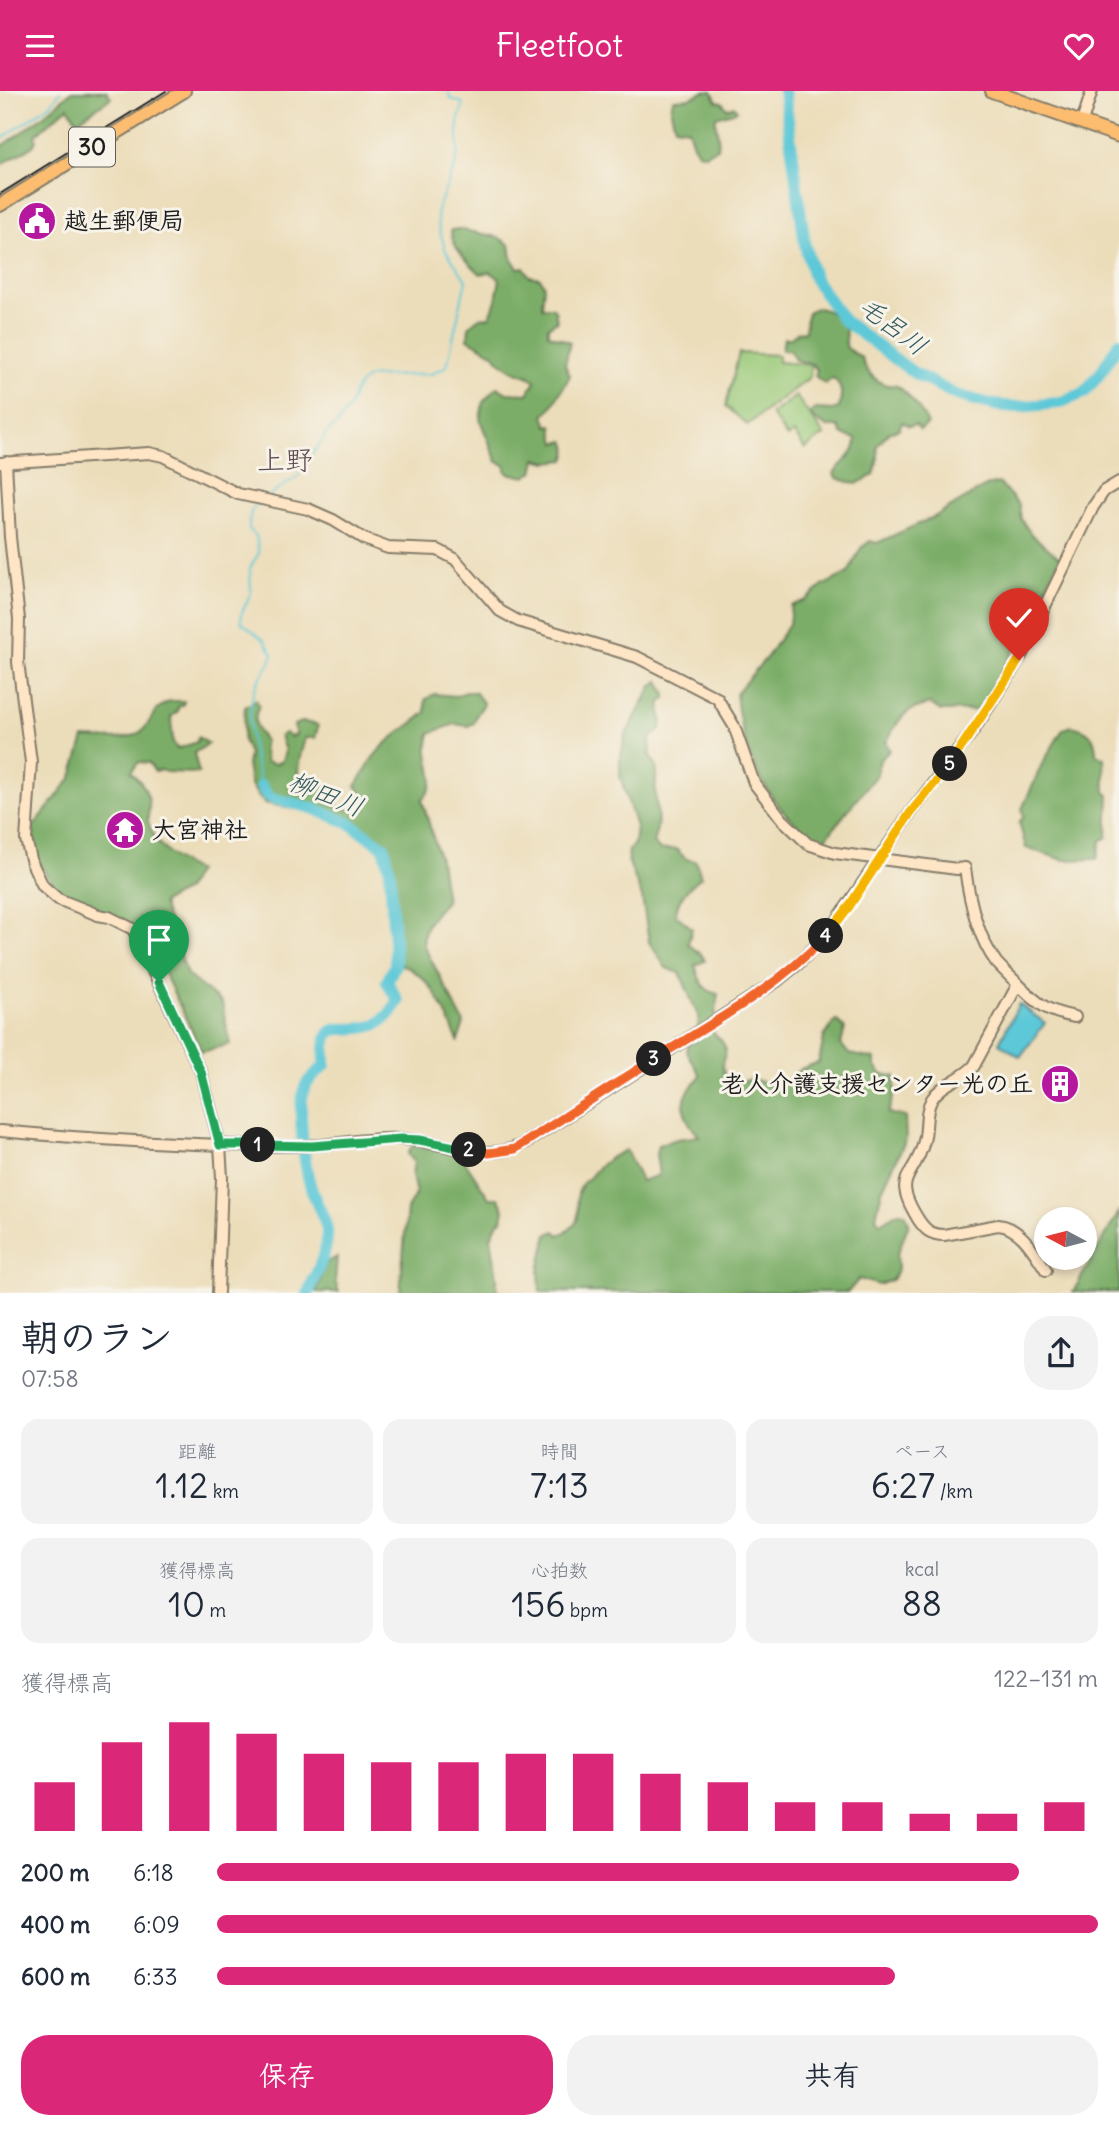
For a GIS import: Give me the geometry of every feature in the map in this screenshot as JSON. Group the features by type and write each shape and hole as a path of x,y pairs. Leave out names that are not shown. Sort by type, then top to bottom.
{"main road":[{"name":"30","path":"0,205 184,91"},
{"path":"992,91 1119,136"}],"street":[{"path":"1082,122 1092,91"},
{"path":"218,1293 222,1178 220,1145 201,1072 133,929 109,917 58,899 43,885 32,863 26,840 32,762 18,661 19,619 3,462 149,453 163,456 239,494 308,509 364,539 388,548 438,550 454,559 500,611 518,621 637,657 717,698 734,726 754,783 766,801 797,835 821,850 965,868 973,910 997,962 1040,1006 1058,1014 1075,1017"},
{"path":"0,1131 220,1145 302,1146 401,1139 489,1153 515,1149 744,1003 798,964 830,931 911,812 962,747 1012,672 1093,507 1104,491 1119,482"},
{"path":"1018,984 974,1066 963,1076 943,1086 928,1105 923,1145 907,1174 904,1193 927,1231 944,1235 998,1225 1007,1226 1023,1237 1034,1252"}],"green space":[{"path":"72,91 107,91 111,98 77,121 68,107 35,135 33,146 0,165 0,148"},
{"path":"712,91 717,101 722,102 727,109 734,106 737,111 716,117 718,148 705,154 699,153 693,145 688,129 675,127 671,111 673,99 690,98"},
{"path":"451,230 498,237 510,245 512,259 518,268 524,267 529,276 540,278 544,286 542,307 552,307 555,310 557,321 548,327 548,334 570,342 565,365 570,376 544,416 548,426 552,425 556,443 565,441 567,455 565,460 547,462 536,459 533,472 525,477 507,473 505,465 497,462 480,420 483,402 497,387 507,393 528,394 535,381 514,371 494,354 468,339 469,327 478,318 490,317 500,279 490,272 481,274 462,255 452,237"},
{"path":"816,308 826,310 836,317 845,328 847,348 862,358 874,378 887,385 897,386 906,393 928,424 920,430 916,425 909,426 902,422 899,429 888,433 877,446 878,458 874,475 856,484 836,478 834,474 854,450 856,439 843,435 838,427 827,427 812,417 811,412 815,409 839,408 839,384 833,378 825,384 815,376 817,370 812,364 795,360 790,350 782,350 784,338 791,338 798,332 805,331 807,315"},
{"path":"739,353 778,355 778,362 811,365 810,377 747,425 726,406"},
{"path":"796,396 824,435 805,449 794,433 787,437 771,414"},
{"path":"999,483 1019,505 1021,519 1031,534 1060,558 1019,642 978,710 941,711 930,704 913,709 902,717 886,743 890,750 880,760 876,775 822,843 786,815 761,779 744,737 736,693 767,657 789,624 791,606 806,600 824,585 848,573 861,548 870,541 877,543 936,516 986,486"},
{"path":"659,681 666,699 661,702 660,730 650,738 651,758 657,766 655,792 658,822 653,843 660,850 676,849 686,859 696,861 701,877 681,899 676,915 692,928 688,944 702,955 705,961 695,965 702,984 718,994 713,1033 722,1041 726,1050 722,1064 727,1084 753,1079 769,1084 784,1082 801,1069 819,1062 824,1037 836,1020 845,1028 841,1044 849,1054 875,1059 875,1065 881,1074 895,1076 895,1091 888,1113 905,1117 906,1139 882,1190 876,1217 880,1223 898,1212 905,1213 909,1223 897,1255 898,1268 892,1280 879,1285 859,1279 848,1292 540,1292 539,1270 547,1235 555,1231 559,1235 575,1223 578,1217 579,1191 598,1167 626,1150 641,1181 659,1175 656,1154 658,1145 699,1136 689,1122 684,1105 688,1091 700,1075 687,1052 688,1045 696,1041 699,1018 680,973 666,968 649,942 642,897 628,860 636,827 620,776 625,736 652,686"},
{"path":"475,692 484,704 474,723 468,726 455,724 430,733 428,749 432,781 422,800 440,860 446,901 426,927 424,946 464,1023 458,1041 430,986 412,970 400,964 393,873 388,847 381,841 374,843 352,828 330,820 318,806 308,804 295,809 265,803 250,783 247,765 249,754 243,740 245,707 256,700 259,706 256,724 265,741 263,747 266,762 275,764 282,761 285,751 280,736 285,733 291,737 296,735 294,725 302,722 316,724 318,727 315,738 305,738 298,768 298,789 308,794 320,786 327,787 328,803 344,809 366,809 362,793 356,786 376,754 389,740 426,712 425,700 434,694 456,696"},
{"path":"171,701 184,701 171,717 173,742 177,749 197,742 198,737 208,744 194,753 199,773 161,770 155,772 149,763 139,762 131,772 148,795 148,821 156,838 174,857 197,871 186,890 162,903 187,975 222,1003 230,1044 202,1052 152,948 109,917 59,892 36,860 33,827 72,777 84,738 116,739 132,736 144,729 157,710"},
{"path":"1071,726 1090,734 1096,754 1104,758 1105,792 1109,795 1107,837 1101,841 1097,859 1064,860 1026,848 1019,822 1024,817 1022,809 1042,764 1063,729"},
{"path":"412,1146 448,1150 461,1155 489,1198 498,1198 504,1209 502,1220 498,1222 491,1237 497,1292 400,1293 407,1209 416,1193 412,1176 414,1162 408,1154"},
{"path":"1119,1212 1119,1292 1073,1292 1085,1271 1097,1271 1097,1250"},
{"path":"337,1257 335,1281 339,1292 316,1292 326,1263"}],"water":[{"path":"1019,1004 1045,1023 1020,1057 999,1043"}],"waterway":[{"path":"0,140 51,104 61,91"},
{"name":"柳田川","path":"269,496 298,476 328,431 337,425 350,406 355,391 369,377 431,374 447,366 466,280 445,249 438,224 437,210 458,153 458,122 463,106 451,99 448,91"},
{"name":"毛呂川","path":"784,91 805,245 814,278 843,320 914,373 956,395 994,405 1017,407 1059,403 1084,393 1119,343"},
{"name":"柳田川","path":"258,502 250,514 249,529 256,536 259,553 250,568 251,593 242,612 241,622 264,640 273,654 255,688 250,713 253,750 261,786"},
{"name":"柳田川","path":"261,786 271,798 312,808 349,823 384,847 390,871 395,965 387,982 398,1001 386,1018 375,1025 331,1032 325,1048 325,1065 308,1082 303,1094 301,1123 307,1172 327,1231 324,1255 308,1293"}],"railway":[{"path":"0,194 166,91"}],"place":[{"name":"越生郵便局","path":"37,221"},
{"name":"大宮神社","path":"125,830"},
{"name":"老人介護支援センター光の丘","path":"1060,1084"}],"district":[{"name":"上野","path":"285,460"}],"route":[{"path":"159,982 201,1072 220,1145 308,1146 401,1139 489,1153 515,1149 744,1003 798,964 848,908 911,812 973,731 1019,660"}]}
